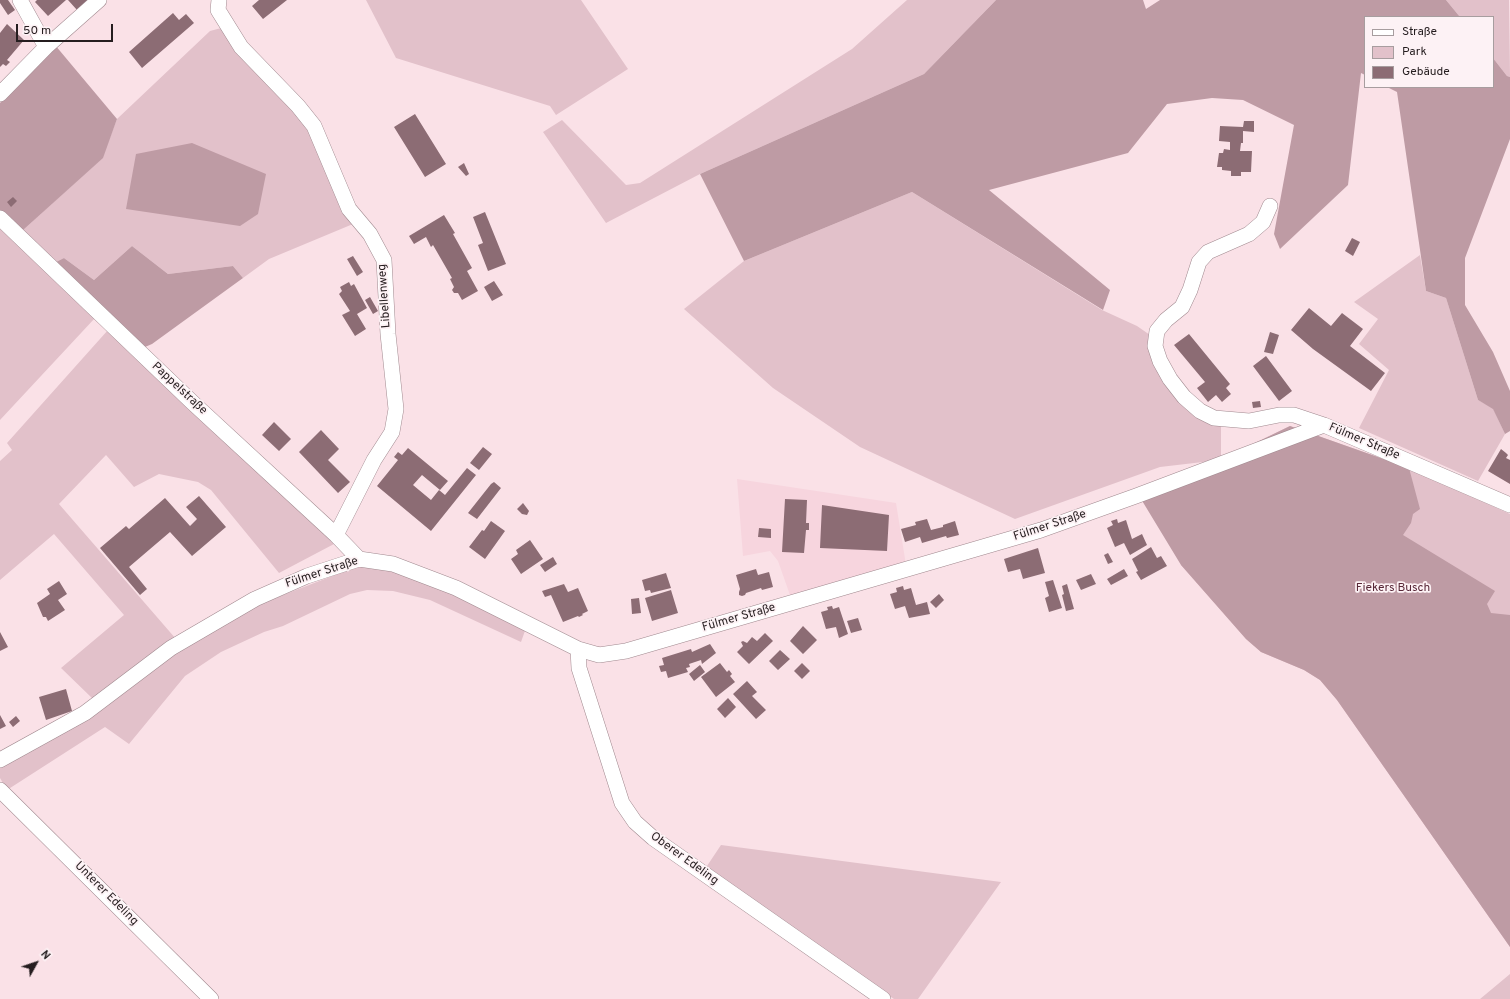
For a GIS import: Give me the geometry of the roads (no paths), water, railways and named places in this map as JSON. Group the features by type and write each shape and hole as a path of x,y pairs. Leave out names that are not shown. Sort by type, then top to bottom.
{"street":[{"path":"20,0 46,47"},
{"path":"0,94 46,47 99,0"},
{"name":"Libellenweg","path":"219,0 218,10 241,47 298,106 314,126 349,209 370,234 384,260 388,334 396,409 392,432 374,460 336,534"},
{"path":"1270,206 1263,222 1249,234 1208,252 1199,262 1190,290 1182,307 1166,320 1157,331 1155,346 1160,361 1170,380 1184,397 1200,411 1214,418 1249,421 1279,415 1294,415 1324,425"},
{"name":"Pappelstraße","path":"0,218 193,403 336,534 359,559"},
{"name":"Fülmer Straße","path":"0,760 85,713 171,648 255,599 307,576 359,559 393,564 456,588 578,649 599,654 626,651 1041,530 1324,425 1510,505"},
{"name":"Oberer Edeling","path":"578,649 579,668 622,803 635,822 653,838 883,999"},
{"name":"Unterer Edeling","path":"0,790 211,999"}],"park label":[{"name":"Fiekers Busch","path":"1393,589"}]}
